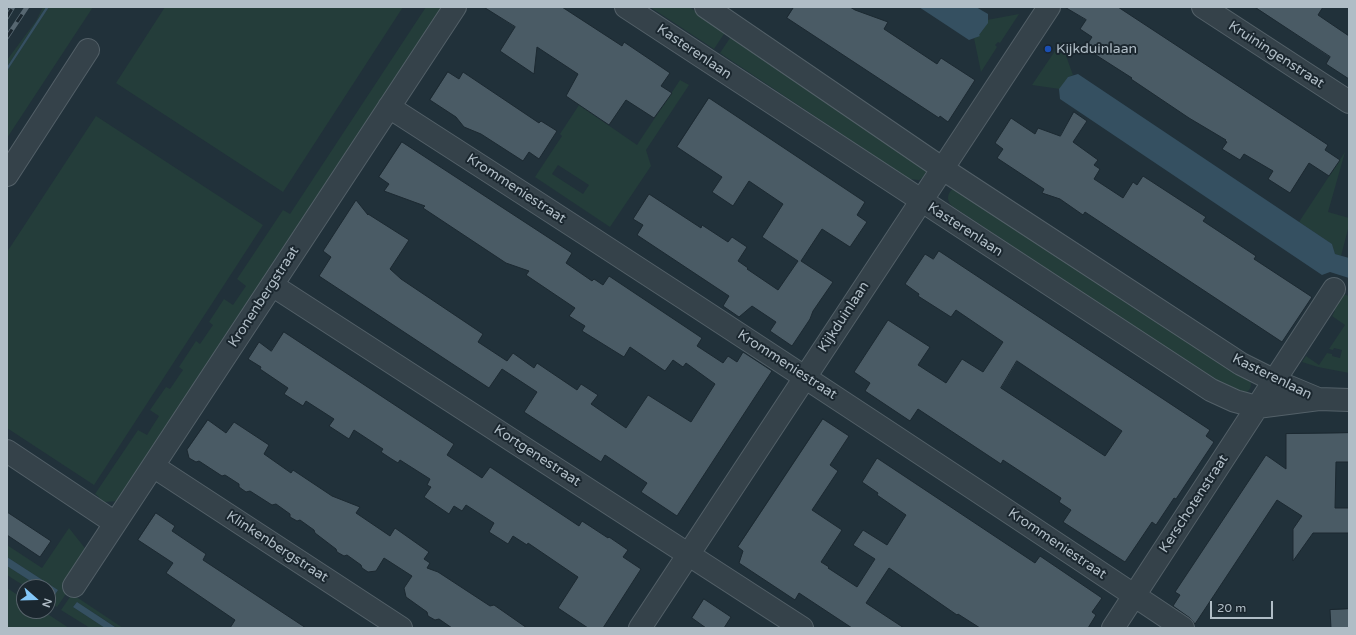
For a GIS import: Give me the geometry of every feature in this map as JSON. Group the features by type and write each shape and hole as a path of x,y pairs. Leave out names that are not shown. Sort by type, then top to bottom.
{"street":[{"name":"Kronenbergstraat","path":"74,586 455,7"},
{"name":"Kasterenlaan","path":"626,7 1211,390 1235,401 1257,407 1319,399 1349,400"},
{"name":"Kasterenlaan","path":"706,7 943,169 1241,364 1274,381 1319,399"},
{"name":"Kijkduinlaan","path":"640,628 1049,7"},
{"name":"Kruiningenstraat","path":"1203,7 1349,102"},
{"path":"7,175 88,50"},
{"name":"Krommeniestraat","path":"389,107 805,377 1183,628"},
{"name":"Kortgenestraat","path":"272,285 802,628"},
{"name":"Kerschotenstraat","path":"1113,628 1334,289"},
{"path":"7,451 115,523"},
{"name":"Klinkenbergstraat","path":"153,466 400,628"}],"green space":[{"path":"43,7 46,7 7,67 7,60 36,21"},
{"path":"49,7 93,7 7,138 7,71"},
{"path":"165,7 403,7 283,192 116,83"},
{"path":"426,7 449,7 122,501 103,502 95,494 138,430 147,435 159,416 150,410 166,387 170,389 183,370 179,367 196,341 200,344 213,325 209,322 224,299 233,305 246,286 237,279 283,210 290,214"},
{"path":"650,7 689,7 726,31 714,49"},
{"path":"1019,14 1000,43 998,42 995,45 997,47 981,72 974,38 986,25 987,20"},
{"path":"732,35 927,169 924,177 919,180 909,179 720,53"},
{"path":"1061,42 1073,75 1068,77 1060,89 1032,85"},
{"path":"680,80 689,85 646,150 651,166 610,227 535,177 562,136 560,134 579,105 637,145","holes":["558,165 589,185 583,194 552,174"]},
{"path":"96,116 263,225 94,485 7,428 7,252"},
{"path":"1345,152 1328,212 1349,218 1349,225 1341,256 1335,254 1332,244 1299,222"},
{"path":"955,187 1250,379 1251,385 1249,390 1246,393 1234,393 952,206 948,196"},
{"path":"1337,292 1349,296 1349,373 1318,367 1302,362 1306,356 1319,365 1327,353 1340,358 1342,350 1334,348 1333,350 1329,349 1345,325 1332,316 1335,311 1332,309"},
{"path":"69,528 88,552 68,591 57,607 56,593 58,590 56,589 56,579 41,579 7,557 7,545 42,568"},
{"path":"7,566 27,579 16,579 16,581 7,575"},
{"path":"7,588 16,594 16,619 55,619 69,628 7,628"},
{"path":"72,594 123,628 117,628 77,602 73,607 105,628 90,628 61,610"}],"water":[{"path":"46,7 49,7 7,71 7,67"},
{"path":"919,7 976,7 988,14 988,23 979,35 980,36 969,40"},
{"path":"1078,74 1332,244 1335,254 1349,258 1349,278 1330,272 1322,275 1060,99 1059,89 1068,77"},
{"path":"7,557 41,579 27,579 7,566"},
{"path":"77,602 117,628 105,628 73,607"}],"building":[{"path":"484,7 562,7 622,46 624,42 670,73 661,86 672,93 654,118 626,100 609,125 566,96 578,74 537,47 534,74 500,51 515,27"},
{"path":"794,7 850,7 888,22 884,29 937,64 941,58 975,80 948,122 940,116 939,118 787,18"},
{"path":"1065,7 1118,7 1328,145 1325,150 1340,160 1329,176 1309,163 1290,193 1268,179 1273,171 1244,154 1240,160 1222,149 1227,142 1225,141 1226,140 1189,118 1131,79 1132,78 1085,48 1092,37 1080,29 1086,20"},
{"path":"1255,7 1323,7 1318,15 1349,36 1349,79 1326,64 1330,57"},
{"path":"448,72 459,79 463,72 539,123 541,121 557,131 539,159 529,152 523,161 481,134 464,127 456,117 430,100"},
{"path":"709,98 865,202 857,215 867,222 850,247 822,229 801,261 833,282 792,346 770,331 776,322 752,306 739,317 723,306 729,296 637,235 643,225 633,219 649,194 701,228 702,225 728,242 732,237 747,247 738,261 778,290 798,261 762,237 783,204 749,181 733,206 712,192 722,177 677,147"},
{"path":"1074,112 1087,121 1073,142 1098,160 1094,165 1100,169 1094,179 1123,198 1133,182 1137,185 1143,176 1206,217 1203,221 1256,256 1254,259 1312,297 1282,342 1085,212 1083,215 1060,199 1042,193 1044,189 997,158 1003,149 995,143 1011,118 1035,134 1038,128 1060,136"},
{"path":"402,142 572,253 566,263 592,281 594,279 603,285 609,276 702,338 697,346 723,363 728,356 737,362 743,352 772,371 677,516 641,492 647,483 605,455 601,462 524,412 537,392 502,369 489,388 319,276 331,257 323,251 356,200 368,215 409,240 390,269 401,279 483,334 478,342 507,361 513,353 534,368 537,363 577,390 581,384 598,395 591,404 626,428 648,395 691,422 715,384 686,363 683,367 673,360 665,371 630,347 624,357 582,331 585,326 569,316 575,308 526,275 529,271 506,263 423,208 425,206 384,191 389,184 379,177"},
{"path":"939,251 1210,430 1206,436 1214,442 1176,499 1174,498 1156,525 1152,522 1125,562 1063,522 1071,510 1059,502 1061,498 1003,460 1001,464 918,409 910,421 865,391 870,383 854,372 888,320 930,347 918,365 946,383 962,359 983,372 1003,342 956,310 951,317 918,296 919,294 905,284 925,254 933,259","holes":["1017,361 1122,431 1105,456 1001,388"]},
{"path":"284,332 454,444 447,455 482,478 490,467 579,526 582,521 628,550 623,557 641,569 603,628 588,628 558,608 578,577 528,543 527,545 513,536 508,544 489,532 494,523 466,505 462,511 454,506 449,514 424,497 431,487 427,485 430,479 400,460 398,463 390,458 381,452 383,449 354,430 349,439 329,426 334,419 306,401 303,406 284,394 288,388 248,359 259,342 271,351"},
{"path":"823,419 849,436 830,465 838,471 812,510 842,530 821,562 829,567 828,568 857,587 875,559 853,545 863,530 887,545 906,515 877,495 878,493 862,482 877,458 1035,563 1040,556 1102,598 1092,612 1096,615 1088,628 980,628 958,614 957,615 889,568 866,603 904,628 852,628 799,593 795,600 739,563 743,551 738,547"},
{"path":"208,420 226,433 234,422 269,445 264,454 291,473 293,470 332,496 360,507 356,513 390,536 395,528 429,552 424,559 430,563 427,568 438,572 490,606 494,605 527,628 452,628 439,619 435,620 428,616 427,612 406,597 404,588 412,576 384,558 376,571 368,572 347,555 344,556 337,552 336,549 315,533 314,530 300,520 297,521 290,517 290,514 276,504 272,505 250,491 246,492 239,487 239,484 225,475 222,476 199,461 196,462 189,458 187,450"},
{"path":"1349,433 1349,462 1336,462 1335,508 1349,508 1349,533 1313,533 1293,561 1293,529 1302,516 1277,500 1195,624 1190,618 1173,606 1180,595 1175,592 1266,455 1286,469 1286,434"},
{"path":"7,512 51,541 40,557 7,535"},
{"path":"156,513 175,526 172,531 206,554 203,560 306,628 230,628 235,620 166,573 173,563 138,540"},
{"path":"704,599 731,617 724,628 706,628 692,618"},
{"path":"1349,609 1349,628 1331,628 1330,610"}],"railway":[{"path":"7,17 13,7"},
{"path":"7,37 27,7"}],"place":[{"name":"Kijkduinlaan","path":"1048,49"}]}
